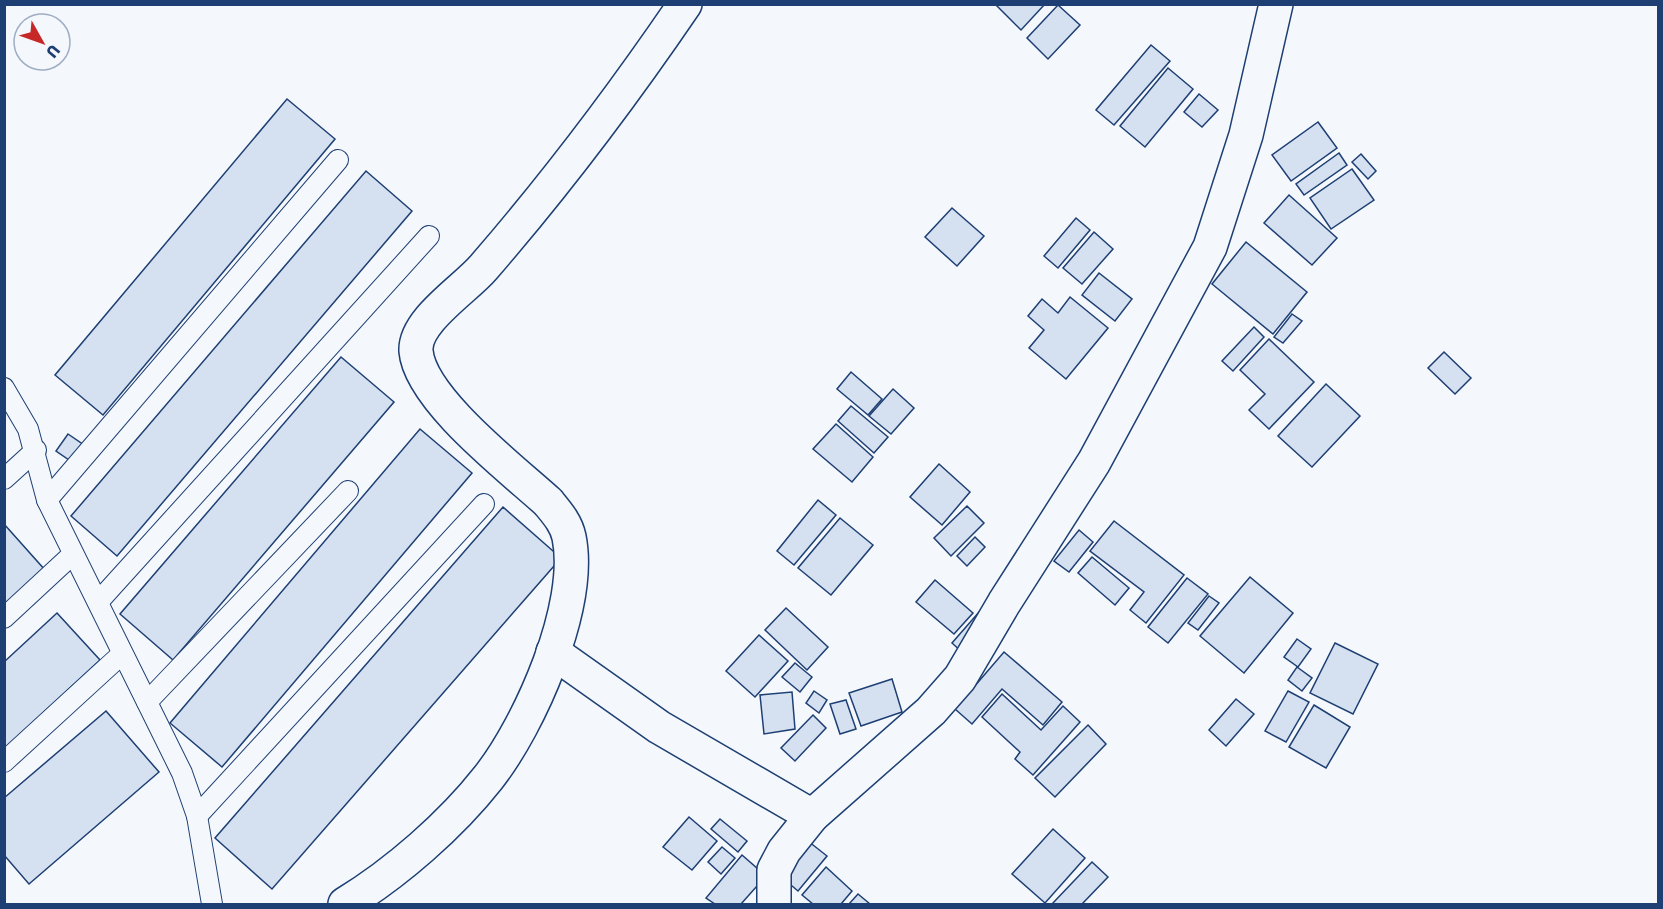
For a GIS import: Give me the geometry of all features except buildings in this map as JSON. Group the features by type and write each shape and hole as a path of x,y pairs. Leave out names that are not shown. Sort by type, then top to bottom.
{"street":[{"path":"345,904 368,891 442,828 488,778 512,745 526,718 553,652 572,581 569,537 561,518 441,402 420,371 416,349 421,331 444,304 482,270 516,228 593,131 685,4"},
{"path":"774,904 774,870 784,851 812,816 931,711 960,678 1004,603 1094,462 1210,247 1246,135 1275,4"},
{"path":"553,652 658,727 812,816"}],"lane":[{"path":"47,500 338,160"},
{"path":"98,602 429,236"},
{"path":"4,388 18,409 36,450 47,500 182,773 197,816 212,904"},
{"path":"4,479 36,450"},
{"path":"147,702 348,491"},
{"path":"197,816 484,504"},
{"path":"4,618 73,554"},
{"path":"4,762 122,654"}]}
